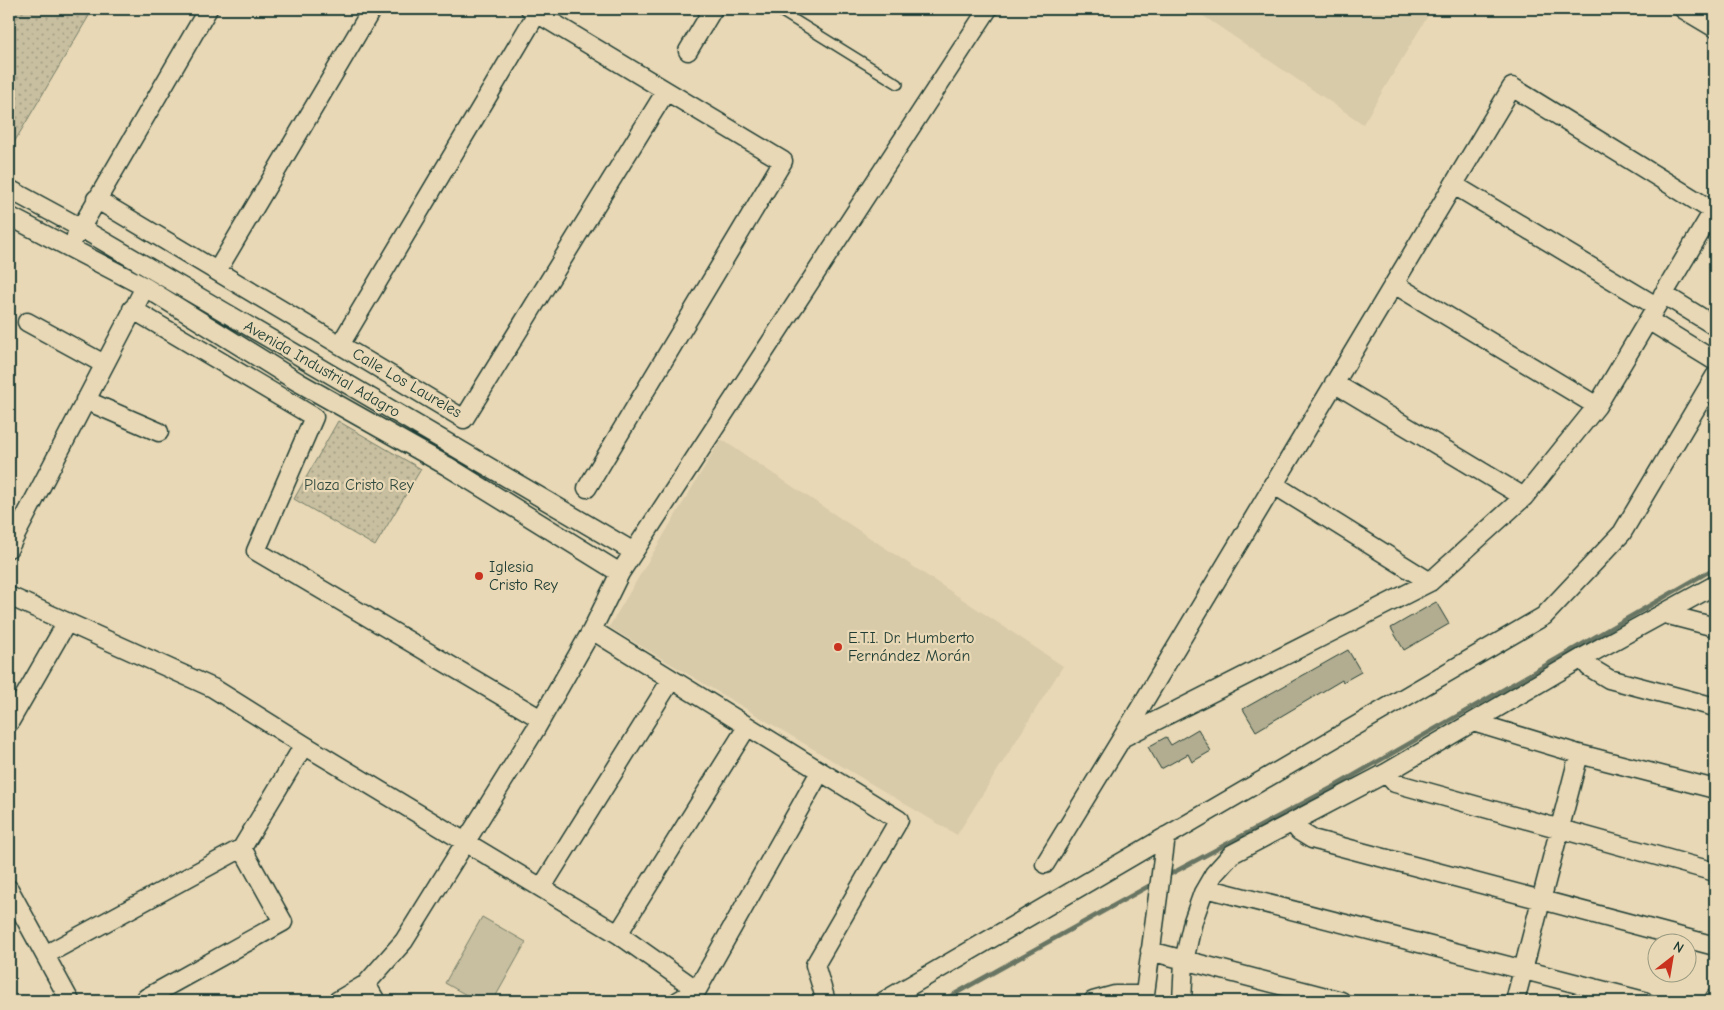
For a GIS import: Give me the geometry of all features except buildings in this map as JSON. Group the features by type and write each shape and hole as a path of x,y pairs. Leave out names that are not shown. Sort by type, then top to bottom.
{"street":[{"path":"70,248 96,199 208,9"},
{"path":"217,271 372,9"},
{"path":"688,50 713,9"},
{"path":"338,1001 366,984 404,941 541,719 592,630 620,573 988,9"},
{"path":"1683,9 1715,28"},
{"path":"340,345 534,11 783,162 587,488"},
{"path":"1045,864 1512,88 1714,209 1597,406 1524,497 1430,582 1122,738"},
{"name":"Calle Los Laureles","path":"96,199 464,419 666,91"},
{"path":"1454,185 1656,307 1715,361"},
{"name":"Avenida Industrial Adagro","path":"9,189 81,228 634,552"},
{"name":"Avenida Industrial Adagro","path":"9,216 145,288 298,382 447,466 620,573"},
{"path":"1394,284 1597,406"},
{"path":"9,548 132,309 145,288"},
{"path":"1656,307 1715,326"},
{"path":"132,309 314,417 256,551 541,719"},
{"path":"27,322 104,364"},
{"path":"884,1001 1544,616 1622,533 1715,376"},
{"path":"1334,383 1524,497"},
{"path":"85,400 159,432"},
{"path":"1273,484 1430,582"},
{"path":"1182,1001 1184,961 1193,921 1206,888 1214,874 1232,854 1386,773 1582,658 1715,585"},
{"path":"9,596 213,688 304,746 466,841 618,934 697,990"},
{"path":"1665,614 1715,627"},
{"path":"9,724 67,622"},
{"path":"592,630 899,820 815,965 826,1001"},
{"path":"1582,658 1589,667 1609,679 1715,707"},
{"path":"542,887 671,680"},
{"path":"1473,722 1579,754 1715,789"},
{"path":"618,934 747,727"},
{"path":"45,955 242,848 304,746"},
{"path":"1515,1001 1579,754"},
{"path":"678,1001 697,990 820,772"},
{"path":"1386,773 1395,783 1715,872"},
{"path":"1292,822 1299,831 1312,839 1715,946"},
{"path":"1093,1001 1115,995 1144,998 1166,836"},
{"path":"146,998 283,922 242,848"},
{"path":"1206,888 1644,1001"},
{"path":"9,889 70,1001"},
{"path":"1150,951 1317,998 1342,1001"},
{"path":"366,984 376,1001"}],"lane":[{"path":"777,9 898,84"}],"shaded area":[{"path":"1193,9 1432,9 1363,124"},
{"name":"E.T.I. Dr. Humberto Fernández Morán","path":"721,439 1063,666 957,835 609,627"}],"green space":[{"path":"9,9 93,9 9,151"},
{"name":"Plaza Cristo Rey","path":"338,421 421,469 375,546 294,499"},
{"path":"482,917 526,942 493,1001 477,1001 445,983"}],"waterway":[{"path":"1165,877 1337,785 1715,568"},
{"path":"942,1001 1156,882"}],"place":[{"name":"Iglesia Cristo Rey","path":"479,576"},
{"name":"E.T.I. Dr. Humberto Fernández Morán","path":"838,647"}]}
